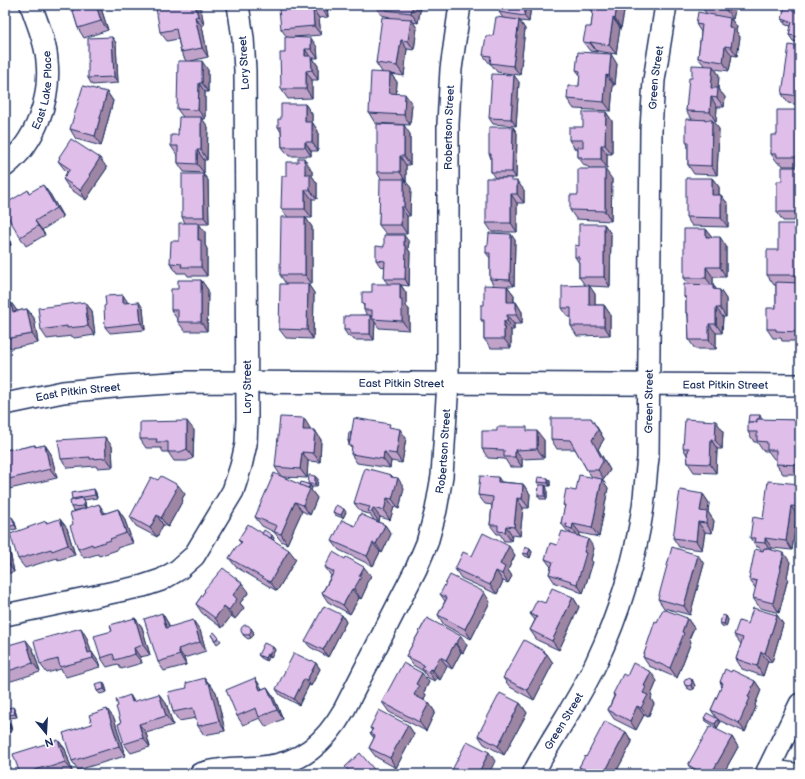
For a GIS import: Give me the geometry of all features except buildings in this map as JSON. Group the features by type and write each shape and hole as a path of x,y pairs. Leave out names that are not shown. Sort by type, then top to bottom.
{"street":[{"name":"East Lake Place","path":"5,166 28,141 38,122 44,103 47,86 47,61 44,44 31,5"},
{"name":"Lory Street","path":"5,615 122,591 161,580 178,570 194,556 233,491 246,444 247,383 245,70 243,38 238,5"},
{"name":"Robertson Street","path":"200,774 230,768 262,768 278,765 306,753 320,742 334,727 416,569 426,542 436,510 442,476 448,383 448,124 451,69 460,5"},
{"name":"Green Street","path":"533,774 573,707 596,664 621,601 634,554 643,506 648,458 652,101 666,5"},
{"name":"East Pitkin Street","path":"5,404 63,392 186,382 648,383 800,385"},
{"path":"794,774 767,772 800,704"}]}
